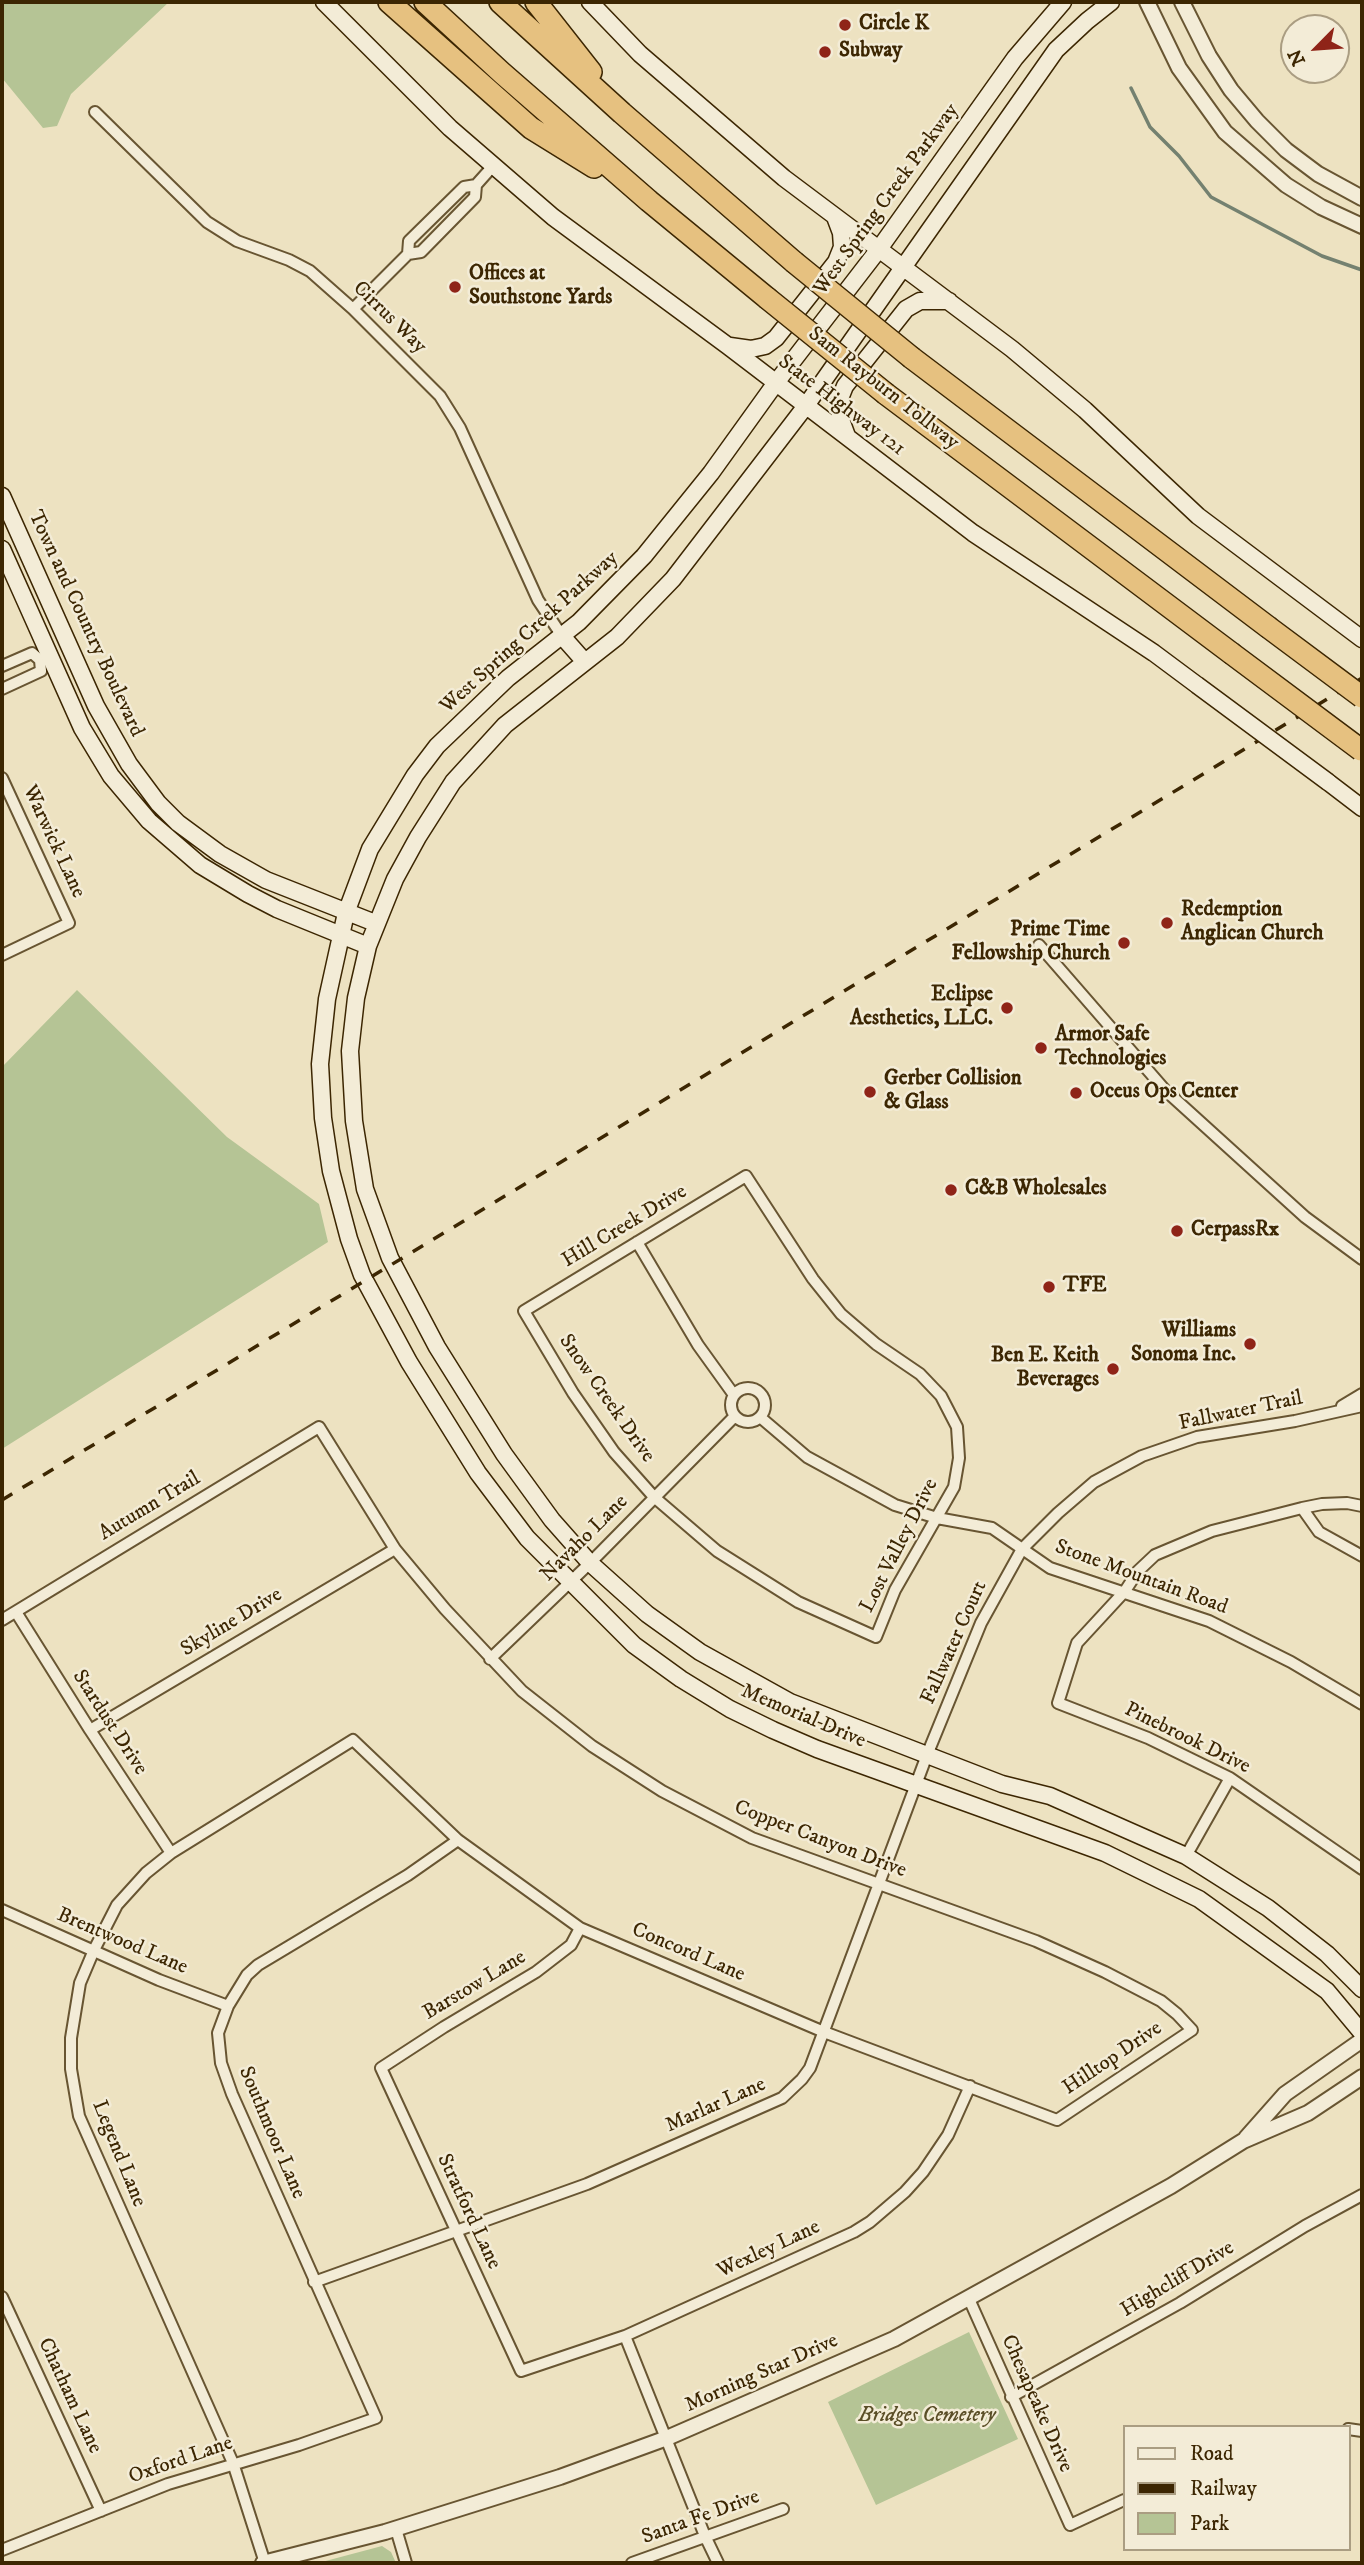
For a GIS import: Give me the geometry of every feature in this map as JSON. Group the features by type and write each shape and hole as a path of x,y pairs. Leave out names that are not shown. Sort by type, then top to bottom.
{"highway":[{"path":"390,2 531,128 649,201"},
{"name":"Sam Rayburn Tollway","path":"425,2 649,201 887,394 1362,750"},
{"name":"Sam Rayburn Tollway","path":"500,2 622,113 794,262 912,358 1362,697"},
{"path":"536,2 622,113"}],"main road":[{"name":"State Highway 121","path":"324,2 450,128 553,217 728,346 973,533 1154,653 1362,808"},
{"path":"590,2 640,54 784,178 1012,349 1085,410 1198,516 1362,639"},
{"name":"West Spring Creek Parkway","path":"362,1275 349,1239 331,1171 323,1118 320,1064 327,999 340,936 370,849 415,775 437,746 508,678 579,622 645,556 879,249 1015,58 1063,2"},
{"path":"368,946 375,923 418,837 453,782 505,725 617,637 673,579 805,407 1056,50 1111,2"},
{"path":"728,346 751,349 765,346 776,338 836,262 842,247 841,233 835,217"},
{"path":"847,436 840,417 839,401 845,386 906,309 920,301 948,300"},
{"name":"Town and Country Boulevard","path":"2,496 96,706 129,764 166,810 220,854 266,880 375,923"},
{"name":"Town and Country Boulevard","path":"2,549 45,658 60,680 82,729 111,776 153,824 200,865 277,909 368,946"},
{"path":"562,636 585,662"},
{"path":"60,680 81,671"},
{"path":"153,824 166,810"},
{"name":"Memorial Drive","path":"368,946 356,998 350,1051 354,1121 365,1189 390,1258 437,1347 504,1454 552,1520 590,1563 647,1614 701,1652 790,1702 1002,1784 1050,1796 1186,1856 1268,1908 1327,1954 1362,1989"},
{"name":"Memorial Drive","path":"362,1275 409,1362 478,1473 527,1538 569,1583 634,1645 681,1679 730,1709 817,1749 1105,1853 1199,1899 1327,1991 1362,2033"}],"street":[{"path":"1147,2 1179,68 1225,132 1286,186 1321,207 1362,226"},
{"path":"1182,2 1209,56 1231,90 1257,121 1286,150 1318,174 1362,198"},
{"name":"Cirrus Way","path":"95,112 206,222 237,241 289,260 310,271 353,309 440,396 453,417 538,600 562,636"},
{"path":"353,309 408,254 410,241 464,187 476,185 493,166"},
{"path":"2,666 32,653 45,658 41,671 2,689"},
{"name":"Warwick Lane","path":"2,778 69,923 2,955"},
{"path":"1039,945 1166,1090 1274,1190 1338,1243 1362,1259"},
{"name":"Hill Creek Drive","path":"524,1311 746,1176"},
{"name":"Lost Valley Drive","path":"746,1176 813,1279 841,1314 920,1374 941,1396 957,1427 959,1458 954,1487 895,1590 876,1637"},
{"path":"637,1242 698,1345 734,1395"},
{"path":"1338,1243 1362,1268"},
{"name":"Snow Creek Drive","path":"524,1311 600,1433 654,1497 717,1551 798,1602 876,1637"},
{"path":"745,1388 757,1390 765,1401 760,1417 745,1422 735,1416 731,1406 734,1395 745,1388"},
{"name":"Fallwater Trail","path":"1334,1411 1362,1394"},
{"name":"Fallwater Trail","path":"1023,1549 1058,1513 1094,1482 1142,1456 1197,1437 1295,1421 1362,1406"},
{"name":"Navaho Lane","path":"490,1659 590,1563 735,1416"},
{"name":"Stone Mountain Road","path":"760,1417 807,1457 895,1505 937,1518 992,1528 1051,1568 1209,1620 1292,1662 1362,1704"},
{"name":"Copper Canyon Drive","path":"319,1427 395,1549 490,1659 556,1720 662,1791 752,1838 1036,1941 1161,2001 1192,2030"},
{"name":"Autumn Trail","path":"2,1620 319,1427"},
{"path":"1125,1591 1138,1571 1155,1555 1212,1531 1302,1508 1335,1504 1362,1506"},
{"path":"1302,1508 1319,1532 1362,1556"},
{"name":"Skyline Drive","path":"90,1730 395,1549"},
{"name":"Fallwater Court","path":"927,1755 981,1623 1023,1549"},
{"name":"Pinebrook Drive","path":"1125,1591 1077,1643 1058,1703 1148,1738 1230,1778 1362,1869"},
{"name":"Stardust Drive","path":"16,1612 171,1853"},
{"name":"Legend Lane","path":"264,2563 233,2463 79,2116 71,2069 71,2038 80,1983 94,1950 117,1905 146,1873 171,1853 353,1740"},
{"name":"Concord Lane","path":"353,1740 458,1840 580,1928 824,2032 1056,2120"},
{"name":"Marlar Lane","path":"314,2282 587,2183 782,2098 810,2068 927,1755"},
{"path":"1186,1856 1230,1778"},
{"name":"Southmoor Lane","path":"376,2418 232,2094 221,2063 218,2033 228,2006 247,1975 258,1965 408,1875 458,1840"},
{"name":"Brentwood Lane","path":"2,1910 159,1980 228,2006"},
{"name":"Barstow Lane","path":"381,2067 536,1972 571,1945 580,1928"},
{"name":"Hilltop Drive","path":"1056,2120 1192,2030"},
{"name":"Morning Star Drive","path":"1243,2141 1285,2094 1362,2040"},
{"name":"Stratford Lane","path":"381,2067 521,2371"},
{"name":"Morning Star Drive","path":"264,2563 396,2529 560,2477 667,2438 894,2339 1171,2186 1243,2141 1308,2113 1362,2077"},
{"name":"Wexley Lane","path":"521,2371 625,2336 854,2232 870,2222 905,2192 923,2172 948,2135 970,2086"},
{"name":"Highcliff Drive","path":"1011,2397 1180,2303 1305,2226 1362,2195"},
{"name":"Chatham Lane","path":"2,2297 101,2511"},
{"name":"Chesapeake Drive","path":"969,2299 1070,2525 1122,2501"},
{"path":"625,2336 718,2563"},
{"name":"Oxford Lane","path":"2,2550 168,2484 299,2445 376,2418"},
{"name":"Santa Fe Drive","path":"632,2563 783,2509"},
{"path":"396,2529 406,2563"}],"green space":[{"path":"2,2 169,2 71,94 57,126 43,128 2,78"},
{"path":"77,990 227,1137 319,1204 328,1242 2,1449 2,1067"},
{"name":"Bridges Cemetery","path":"969,2332 1018,2439 876,2505 828,2402"},
{"path":"382,2546 391,2552 396,2563 318,2563"}],"waterway":[{"path":"1131,88 1150,127 1179,156 1211,197 1322,256 1362,270"}],"railway":[{"path":"2,1500 1362,678"}],"place":[{"name":"Circle K","path":"845,25"},
{"name":"Subway","path":"825,52"},
{"name":"Offices at Southstone Yards","path":"455,287"},
{"name":"Redemption Anglican Church","path":"1167,923"},
{"name":"Prime Time Fellowship Church","path":"1124,943"},
{"name":"Eclipse Aesthetics, LLC.","path":"1007,1008"},
{"name":"Armor Safe Technologies","path":"1041,1048"},
{"name":"Gerber Collision & Glass","path":"870,1092"},
{"name":"Oceus Ops Center","path":"1076,1093"},
{"name":"C&B Wholesales","path":"951,1190"},
{"name":"CerpassRx","path":"1177,1231"},
{"name":"TFE","path":"1049,1287"},
{"name":"Williams Sonoma Inc.","path":"1250,1344"},
{"name":"Ben E. Keith Beverages","path":"1113,1369"}]}
